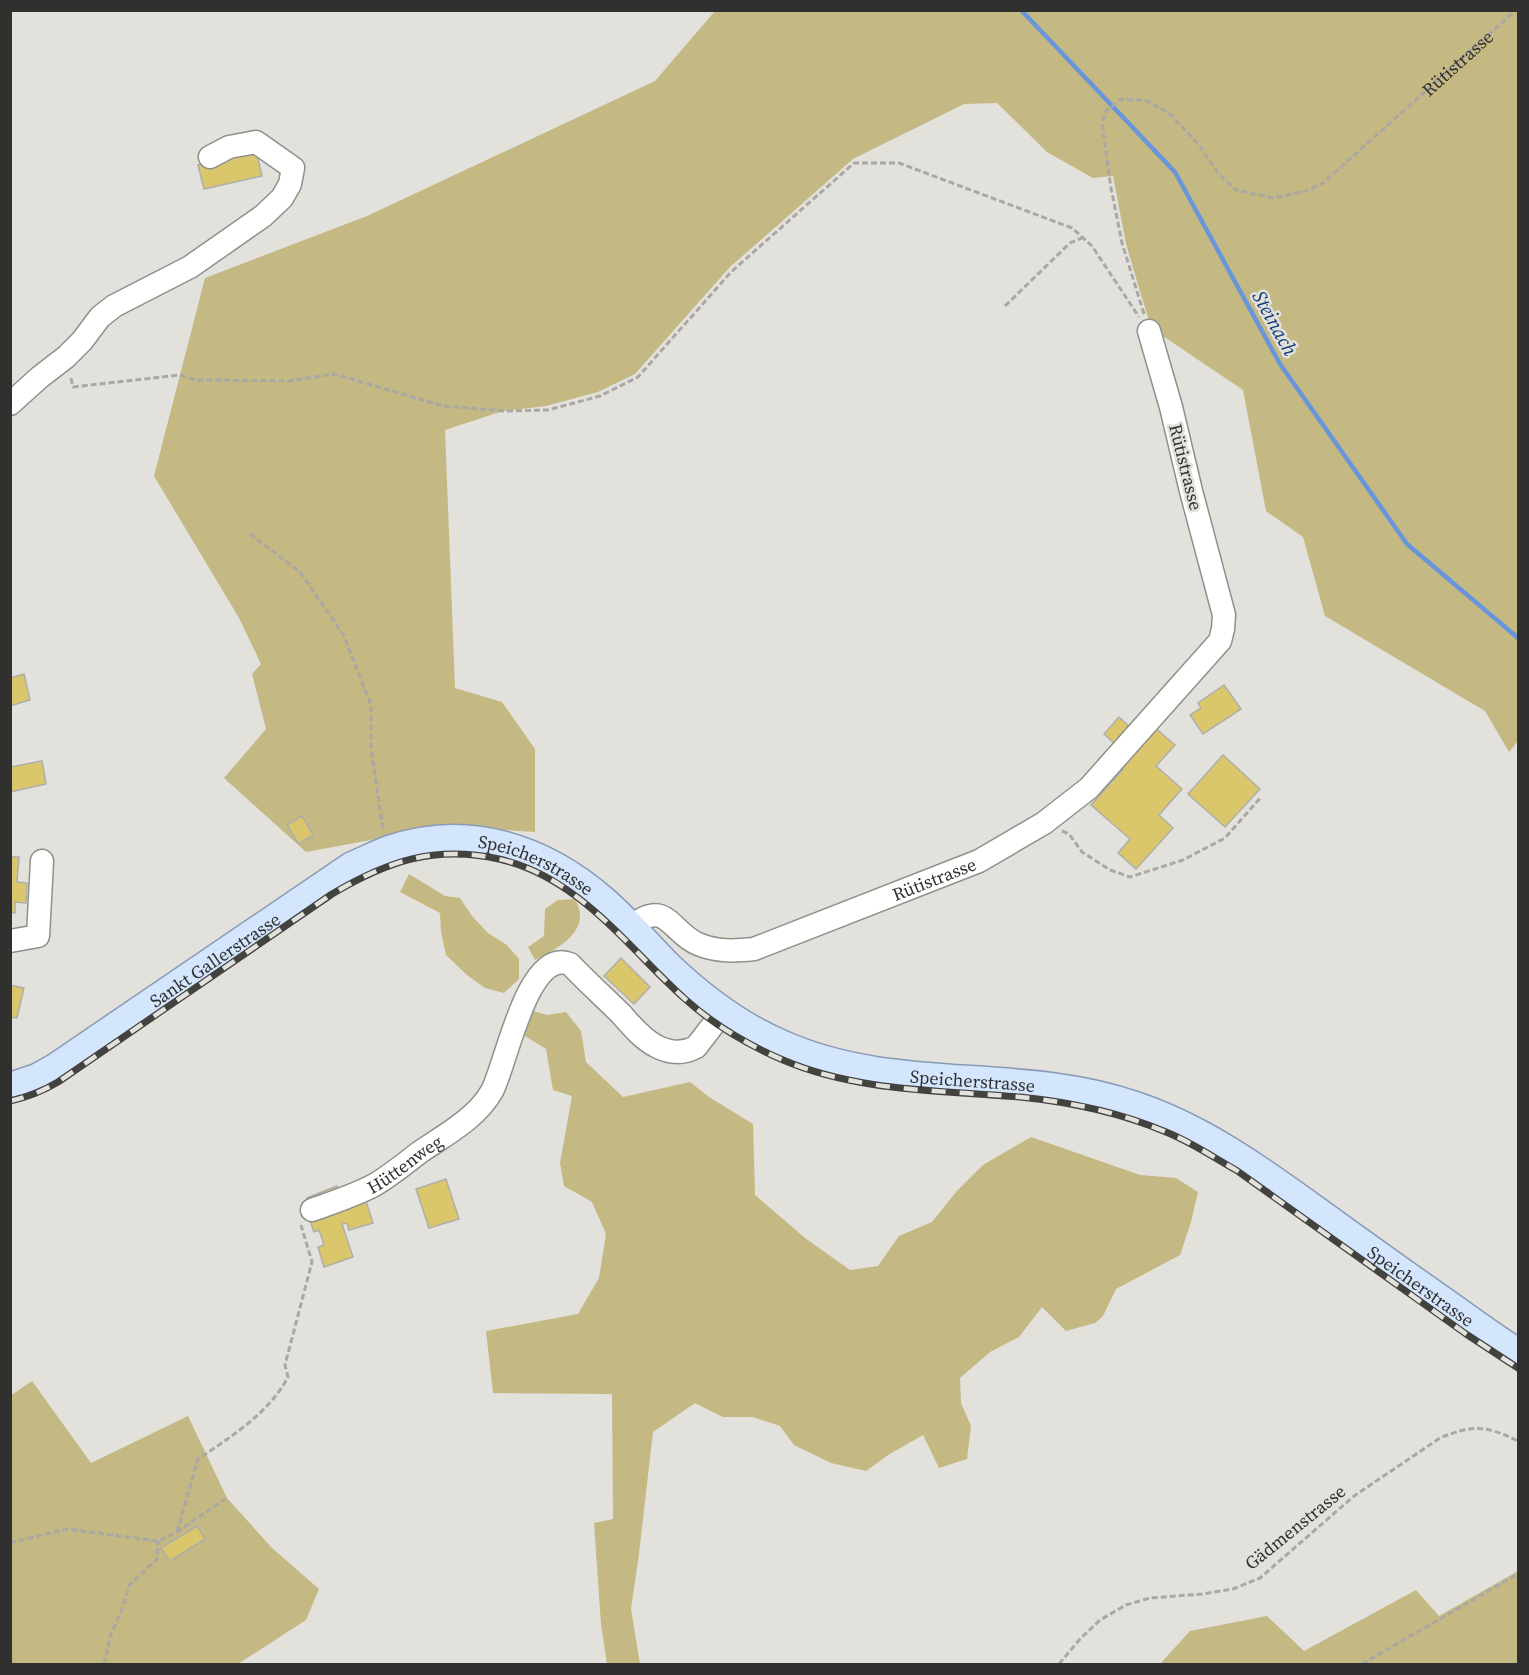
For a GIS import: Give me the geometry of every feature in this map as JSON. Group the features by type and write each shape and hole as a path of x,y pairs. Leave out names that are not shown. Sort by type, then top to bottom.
{"main road":[{"name":"Speicherstrasse","path":"423,842 450,839 500,844 545,860 565,870 607,903 670,967 723,1012 751,1030 810,1056 838,1065 896,1075 1072,1090 1104,1096 1175,1121 1244,1160 1518,1353"},
{"name":"Sankt Gallerstrasse","path":"10,1087 37,1078 55,1068 352,866 391,850 423,842"}],"street":[{"path":"10,404 66,357 82,341 100,317 114,306 190,267 212,253 263,216 282,198 290,184 293,168 256,142 229,147 210,157"},
{"name":"Rütistrasse","path":"631,927 650,914 665,918 695,943 711,949 729,952 754,948 979,861 1044,823 1089,788 1220,641 1224,629 1224,615 1171,407 1149,331"},
{"path":"10,941 38,936 42,861"},
{"name":"Hüttenweg","path":"312,1210 374,1185 483,1105 497,1081 520,1009 544,971 555,963 570,964 638,1033 664,1050 678,1052 696,1047 723,1012"}],"path":[{"name":"Rütistrasse","path":"1149,331 1122,243 1111,188 1102,123 1106,111 1121,99 1148,101 1171,115 1198,144 1218,173 1236,190 1274,198 1306,191 1323,183 1516,10"},
{"path":"66,357 73,387 180,375 196,380 290,381 334,374 443,406 503,411 548,410 600,396 638,377 731,272 854,163 899,162 1072,228 1092,246 1149,331"},
{"path":"1005,306 1070,243 1082,238"},
{"path":"250,534 300,572 344,636 371,705 371,748 383,830"},
{"path":"1044,823 1069,834 1082,852 1110,870 1130,877 1183,860 1225,838 1261,797"},
{"path":"177,1532 198,1459 237,1433 280,1392 288,1377 285,1365 312,1262 299,1218 312,1210"},
{"name":"Gädmenstrasse","path":"1059,1665 1080,1639 1100,1620 1126,1605 1150,1598 1233,1589 1260,1578 1354,1496 1440,1438 1456,1431 1486,1429 1518,1441"},
{"path":"10,1543 67,1528 158,1541 177,1532 225,1499"},
{"path":"104,1665 111,1634 130,1584 157,1559 158,1541"},
{"path":"1362,1665 1518,1574"}],"shaded area":[{"path":"715,11 1518,11 1518,741 1509,752 1485,711 1325,616 1303,537 1266,511 1243,390 1151,328 1126,244 1113,176 1093,178 1047,152 997,103 964,104 853,159 730,267 635,374 598,392 546,406 503,411 445,430 455,688 502,702 535,749 535,832 447,826 306,852 224,778 266,729 252,674 261,664 239,618 154,476 205,278 367,216 655,81"},
{"path":"409,874 445,896 460,898 472,916 488,933 507,945 519,959 519,979 504,993 485,988 446,955 440,913 400,892"},
{"path":"575,899 580,920 577,929 563,944 535,960 528,947 544,936 545,909 558,900"},
{"path":"530,1010 547,1015 566,1012 581,1031 586,1062 623,1097 690,1082 709,1097 753,1124 755,1195 805,1238 850,1270 878,1266 899,1236 932,1222 956,1192 983,1165 1031,1137 1140,1175 1176,1178 1198,1192 1180,1255 1116,1289 1103,1316 1095,1323 1066,1331 1042,1307 1019,1337 990,1352 960,1378 961,1403 971,1426 967,1459 939,1468 923,1435 866,1471 831,1463 794,1445 780,1426 753,1417 723,1417 695,1403 653,1432 631,1609 640,1664 607,1664 601,1624 594,1523 613,1519 612,1394 493,1393 486,1331 578,1314 599,1278 606,1234 592,1202 564,1186 560,1163 572,1096 553,1090 546,1049 525,1036"},
{"path":"32,1381 91,1463 188,1416 227,1498 272,1548 319,1589 306,1620 238,1664 11,1664 10,1396"},
{"path":"1518,1571 1518,1664 1160,1664 1190,1631 1267,1616 1304,1651 1416,1590 1439,1616"}],"building":[{"path":"256,151 262,176 204,189 198,165"},
{"path":"24,674 30,700 10,706 10,678"},
{"path":"1224,685 1241,709 1203,734 1190,715 1201,708 1198,703"},
{"path":"1119,717 1131,728 1116,745 1104,734"},
{"path":"1152,725 1175,745 1156,766 1182,789 1159,815 1173,828 1136,869 1118,853 1130,839 1091,805 1123,769 1120,766"},
{"path":"1223,755 1260,789 1225,827 1188,794"},
{"path":"42,761 46,784 10,792 10,767"},
{"path":"302,816 313,835 299,844 287,825"},
{"path":"10,857 19,857 17,882 27,883 26,903 15,902 15,913 10,912"},
{"path":"621,958 650,987 634,1004 604,976"},
{"path":"10,985 24,988 17,1018 10,1017"},
{"path":"446,1179 459,1219 429,1228 416,1189"},
{"path":"337,1186 341,1195 311,1208 307,1198"},
{"path":"364,1195 373,1223 349,1230 347,1223 342,1224 353,1257 324,1267 318,1247 324,1245 319,1230 314,1232 309,1218"},
{"path":"197,1526 205,1539 170,1561 161,1548"}],"waterway":[{"name":"Steinach","path":"1021,10 1175,172 1280,364 1407,544 1518,638"}],"railway":[{"path":"10,1101 23,1098 58,1082 332,894 353,882 392,865 432,855 475,855 499,859 528,868 578,897 685,999 707,1017 757,1048 783,1060 811,1070 870,1084 1020,1097 1076,1105 1112,1113 1184,1140 1236,1170 1466,1334 1518,1368"}]}
